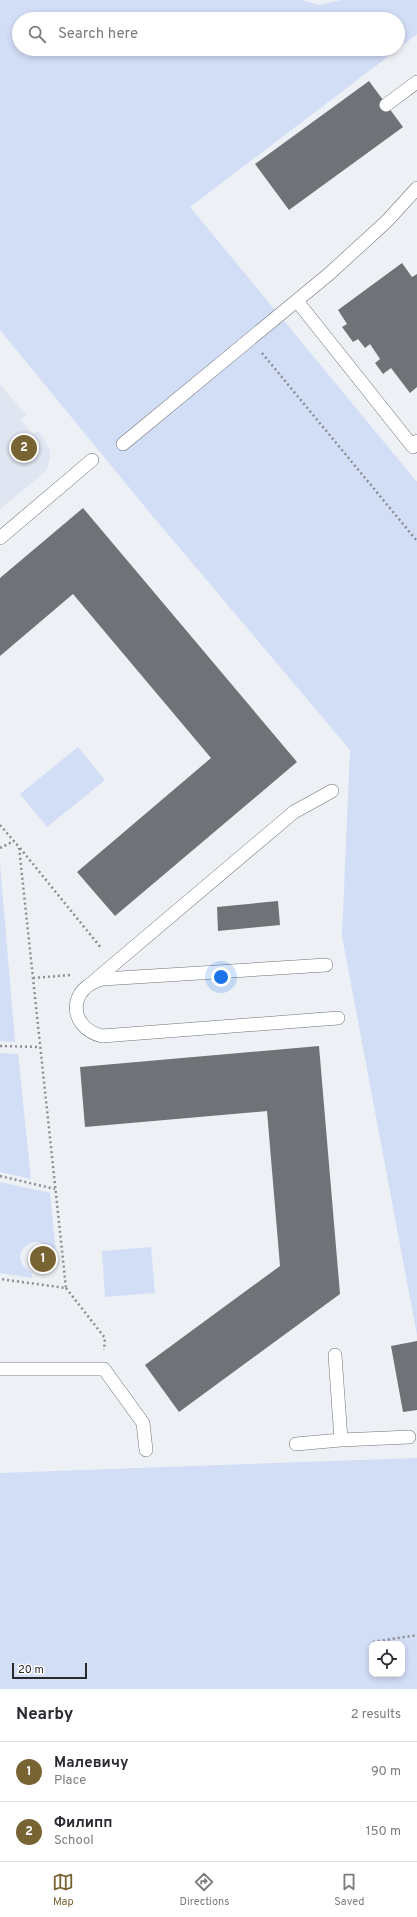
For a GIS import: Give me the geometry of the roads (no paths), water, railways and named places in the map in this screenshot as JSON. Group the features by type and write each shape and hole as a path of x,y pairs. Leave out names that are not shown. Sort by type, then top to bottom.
{"lane":[{"path":"386,105 417,82"},
{"path":"123,444 297,301 387,221 417,188"},
{"path":"297,301 413,447 417,441"},
{"path":"0,538 92,460"},
{"path":"332,791 294,812 94,981 86,986 76,1003 76,1012 79,1021 85,1028 93,1034 102,1036 338,1018"},
{"path":"94,981 326,965"},
{"path":"335,1355 341,1440"},
{"path":"0,1369 104,1369 143,1423 146,1450"},
{"path":"296,1444 341,1440 409,1437"}],"place":[{"name":"Филипп","path":"24,448"},
{"name":"Малевичу","path":"43,1259"}]}
